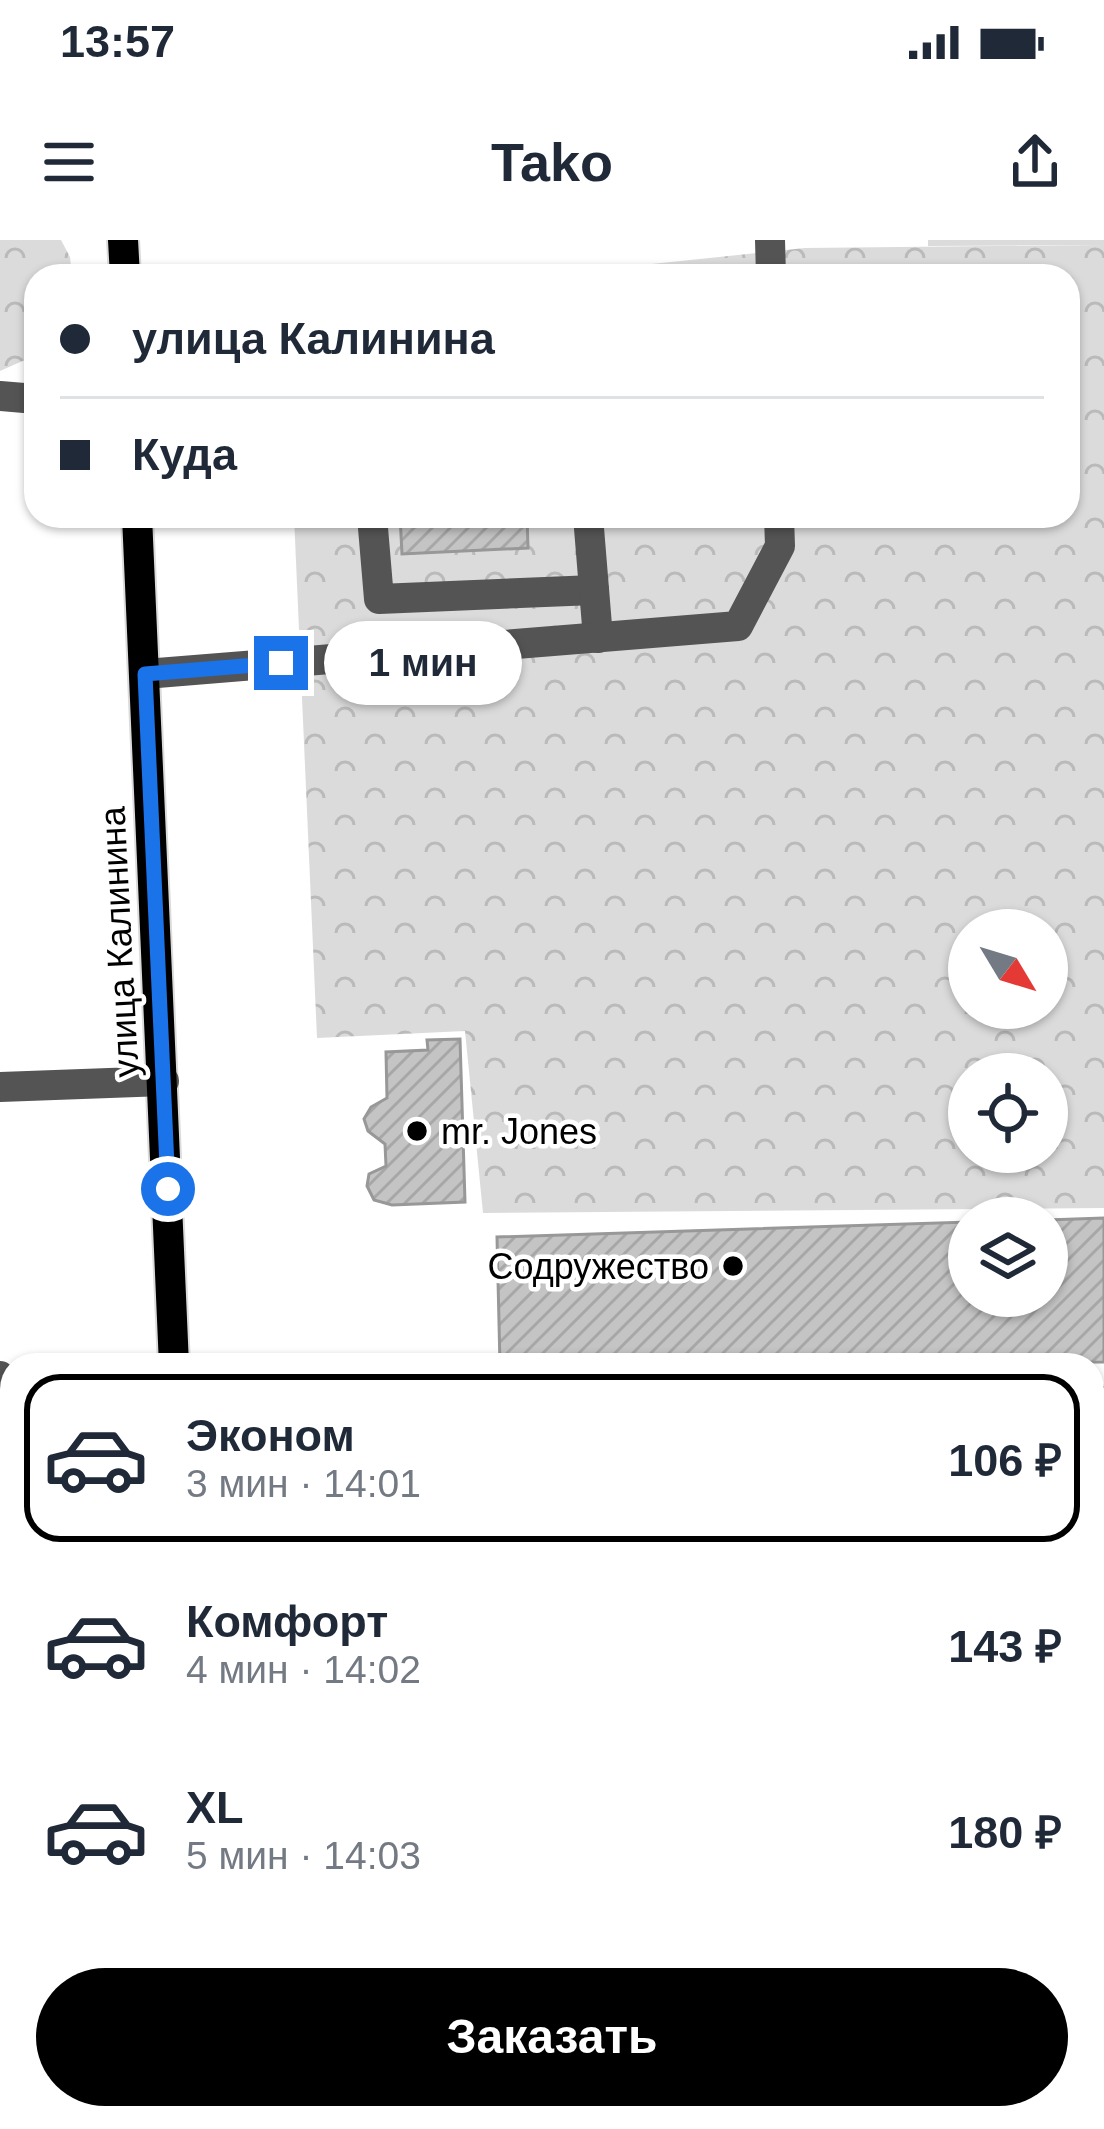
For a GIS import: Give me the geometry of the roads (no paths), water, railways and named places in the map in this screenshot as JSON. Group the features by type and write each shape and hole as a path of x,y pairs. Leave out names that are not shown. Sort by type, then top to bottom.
{"main road":[{"name":"улица Калинина","path":"138,528 174,1353"}],"street":[{"path":"373,528 379,599 594,590"},
{"path":"589,528 598,638"},
{"path":"145,674 738,626 780,546 779,528"},
{"path":"0,1087 164,1081"}],"place":[{"name":"mr. Jones","path":"417,1131"},
{"name":"Содружество","path":"733,1266"}]}
